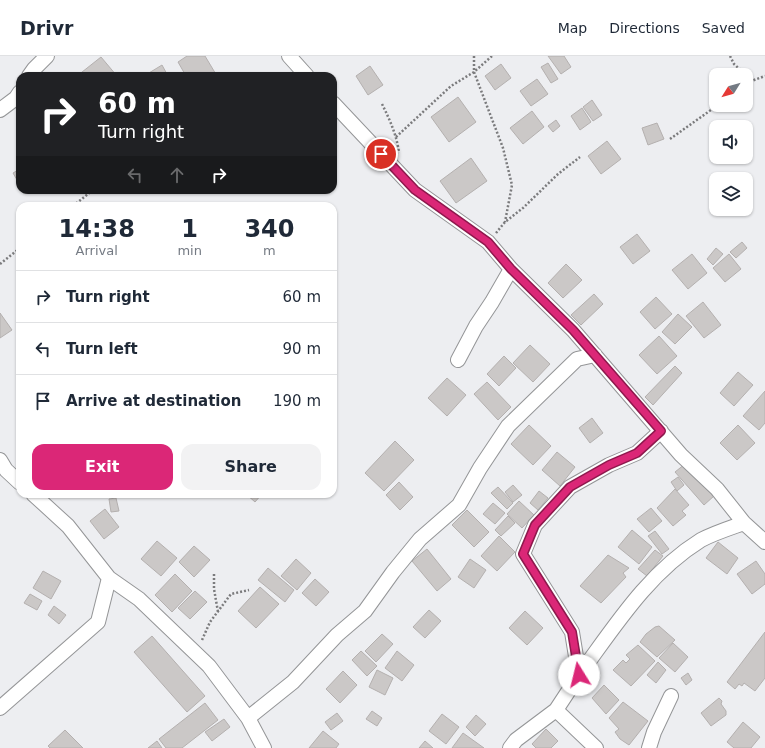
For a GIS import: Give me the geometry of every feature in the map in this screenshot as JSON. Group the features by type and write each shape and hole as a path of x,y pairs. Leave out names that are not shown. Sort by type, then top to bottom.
{"street":[{"path":"32,72 47,56"},
{"path":"289,56 303,72"},
{"path":"0,110 16,98"},
{"path":"337,107 415,190 488,242 511,269 573,330 681,455 717,489 744,523 765,542"},
{"path":"458,360 476,326 511,269"},
{"path":"248,718 293,682 337,635 365,611 393,572 420,539 459,505 480,468 508,426 577,359 596,355"},
{"path":"579,675 572,632 523,554 535,525 570,487 609,465 637,453 661,431"},
{"path":"0,460 6,470 16,479"},
{"path":"37,498 68,526 109,578 138,599 209,666 248,718 264,748"},
{"path":"510,748 516,740 556,710 579,675 634,599 675,559 703,540 744,523"},
{"path":"0,708 98,622 109,578"},
{"path":"648,748 671,696"},
{"path":"556,710 596,748"}],"path":[{"path":"474,56 474,72 504,148 512,185 505,222"},
{"path":"396,137 451,86 474,72 492,56"},
{"path":"730,56 734,64 738,68"},
{"path":"753,80 765,76"},
{"path":"382,104 398,142 400,174"},
{"path":"670,139 709,111"},
{"path":"488,242 505,222 524,208 558,174 580,157"},
{"path":"78,202 88,194"},
{"path":"0,264 16,251"},
{"path":"214,574 214,590 218,612"},
{"path":"195,653 210,622 231,594 249,590"}],"building":[{"path":"187,56 205,56 215,72 184,72 178,62"},
{"path":"548,56 564,56 571,67 561,74"},
{"path":"101,57 114,72 82,72"},
{"path":"548,63 558,79 551,83 541,67"},
{"path":"501,64 511,78 495,90 485,76"},
{"path":"162,65 166,72 151,72"},
{"path":"370,66 383,85 368,95 356,76"},
{"path":"537,79 548,94 531,106 520,91"},
{"path":"458,97 476,122 449,142 431,117"},
{"path":"592,100 602,115 593,121 583,107"},
{"path":"582,108 591,122 580,130 571,116"},
{"path":"532,111 544,127 523,144 510,128"},
{"path":"556,120 560,126 553,132 548,126"},
{"path":"657,123 664,139 648,145 642,128"},
{"path":"607,141 621,159 601,174 588,156"},
{"path":"471,158 487,181 456,203 440,181"},
{"path":"16,171 16,178 13,173"},
{"path":"637,234 650,251 633,264 620,247"},
{"path":"742,242 747,248 736,258 730,252"},
{"path":"716,248 723,254 713,265 707,259"},
{"path":"692,254 707,273 688,289 672,270"},
{"path":"729,254 741,269 725,282 713,268"},
{"path":"566,264 582,280 563,298 548,283"},
{"path":"594,294 603,304 581,325 571,315"},
{"path":"656,297 672,314 655,329 640,312"},
{"path":"703,302 721,325 704,338 686,316"},
{"path":"0,313 12,330 0,338"},
{"path":"678,314 692,327 675,344 662,332"},
{"path":"659,336 677,356 657,374 639,355"},
{"path":"530,345 550,364 533,382 513,363"},
{"path":"504,356 516,368 499,386 487,374"},
{"path":"675,366 682,373 653,405 645,397"},
{"path":"738,372 753,385 734,406 720,393"},
{"path":"447,378 466,395 447,416 428,398"},
{"path":"487,382 511,407 498,420 474,394"},
{"path":"765,391 765,423 759,430 743,416"},
{"path":"592,418 603,433 590,443 579,428"},
{"path":"529,425 551,446 533,465 511,444"},
{"path":"738,425 755,443 737,460 720,443"},
{"path":"395,441 414,460 384,491 365,473"},
{"path":"557,452 575,467 560,486 542,470"},
{"path":"685,464 714,496 704,505 675,472"},
{"path":"678,477 684,485 677,491 671,482"},
{"path":"399,482 413,497 400,510 386,495"},
{"path":"513,485 522,495 513,502 505,492"},
{"path":"498,487 513,503 507,509 491,493"},
{"path":"675,489 689,505 682,511 686,515 673,526 657,508"},
{"path":"539,491 548,498 538,510 530,503"},
{"path":"116,498 119,511 111,512 109,499"},
{"path":"250,498 258,498 255,502"},
{"path":"519,501 534,515 522,528 507,514"},
{"path":"493,503 505,513 495,524 483,514"},
{"path":"651,508 662,521 649,532 637,519"},
{"path":"105,509 119,527 104,539 90,521"},
{"path":"467,510 489,532 474,547 452,525"},
{"path":"508,516 515,523 501,536 495,530"},
{"path":"632,530 652,547 639,564 618,547"},
{"path":"655,531 669,549 662,554 648,536"},
{"path":"499,536 515,552 497,571 481,556"},
{"path":"157,541 177,558 161,576 141,559"},
{"path":"718,542 738,558 727,574 706,558"},
{"path":"194,546 210,560 194,577 179,562"},
{"path":"427,549 451,579 437,591 412,561"},
{"path":"655,550 663,556 647,576 638,569"},
{"path":"608,555 629,568 623,573 626,577 601,603 580,586"},
{"path":"296,559 311,573 297,590 281,576"},
{"path":"470,559 486,570 474,588 458,577"},
{"path":"756,561 765,574 765,584 752,594 737,574"},
{"path":"268,568 294,590 285,602 258,580"},
{"path":"43,571 61,581 51,599 33,588"},
{"path":"175,574 192,591 172,612 155,595"},
{"path":"315,579 329,592 316,606 302,593"},
{"path":"260,587 279,604 256,628 238,611"},
{"path":"195,591 207,602 190,619 178,608"},
{"path":"30,594 42,601 37,610 24,603"},
{"path":"54,606 66,615 59,624 48,615"},
{"path":"429,610 441,621 425,638 413,627"},
{"path":"525,611 543,628 527,645 509,628"},
{"path":"659,626 675,640 657,657 640,642 646,634 655,627"},
{"path":"765,632 765,678 755,691 744,683 742,686 739,684 735,689 727,682"},
{"path":"382,634 393,644 376,662 365,651"},
{"path":"152,636 205,696 187,712 134,652"},
{"path":"673,643 688,657 675,672 659,658"},
{"path":"638,645 655,661 631,686 613,670 623,660 626,663 630,659 626,655"},
{"path":"361,651 377,666 367,676 352,660"},
{"path":"397,651 414,665 402,681 385,668"},
{"path":"658,662 666,670 656,683 647,675"},
{"path":"377,670 393,678 385,695 369,687"},
{"path":"343,671 357,685 340,703 326,689"},
{"path":"688,673 692,680 686,685 681,678"},
{"path":"604,685 619,700 606,714 592,698"},
{"path":"719,698 722,701 721,704 726,711 726,715 711,726 701,713"},
{"path":"623,702 648,721 629,745 620,739 615,732 619,729 609,718"},
{"path":"205,703 218,720 182,748 166,748 159,739"},
{"path":"372,711 382,718 377,726 366,719"},
{"path":"337,713 343,721 331,730 325,722"},
{"path":"442,714 459,727 446,744 429,731"},
{"path":"476,715 486,724 475,736 466,727"},
{"path":"224,719 230,727 212,741 205,732"},
{"path":"743,722 760,737 751,748 734,748 727,742"},
{"path":"546,729 558,741 551,748 536,748 532,744"},
{"path":"65,730 83,748 50,748 48,746"},
{"path":"323,731 339,744 336,748 309,748"},
{"path":"463,733 484,748 452,748"},
{"path":"157,741 162,748 148,748"},
{"path":"425,741 433,748 419,748"}],"route":[{"path":"381,154 415,190 488,242 511,269 573,330 661,431 637,453 609,465 570,487 535,525 523,554 572,632 579,675"}]}
